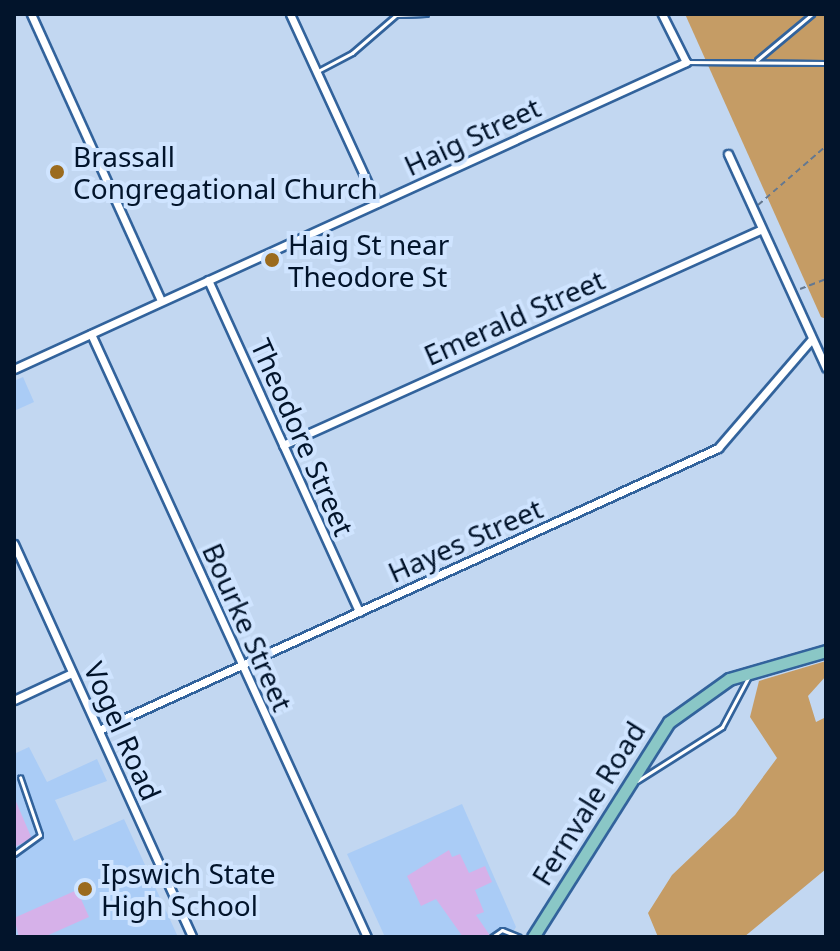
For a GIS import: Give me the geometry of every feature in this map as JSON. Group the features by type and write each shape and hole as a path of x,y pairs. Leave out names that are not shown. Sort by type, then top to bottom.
{"main road":[{"name":"Fernvale Road","path":"533,937 627,779 682,709 750,672 826,651"}],"street":[{"path":"31,14 161,301"},
{"path":"290,14 377,203"},
{"path":"662,14 686,62"},
{"name":"Haig Street","path":"14,369 686,62"},
{"path":"728,154 826,368"},
{"name":"Emerald Street","path":"283,445 762,229"},
{"name":"Theodore Street","path":"208,280 359,612"},
{"name":"Bourke Street","path":"91,334 367,937"},
{"name":"Hayes Street","path":"99,730 718,448 811,340"},
{"name":"Vogel Road","path":"14,544 192,937"},
{"path":"14,700 72,673"}],"lane":[{"path":"316,72 352,53 396,15 426,14"},
{"path":"757,60 812,14"},
{"path":"686,62 757,60 826,63"},
{"path":"627,779 653,774 722,727 739,706 750,672"},
{"path":"14,854 40,835 20,777"},
{"path":"492,937 502,930 519,937"}],"path":[{"path":"752,207 786,187 826,146"},
{"path":"791,293 826,279"}],"shaded area":[{"path":"685,14 826,14 826,319 821,317"},
{"path":"23,377 34,402 14,411 14,381"},
{"path":"826,661 826,676 808,696 816,722 826,717 826,869 744,937 658,937 648,913 672,875 735,815 777,758 750,717 759,681"},
{"name":"Ipswich State High School","path":"29,747 47,782 97,759 107,781 55,800 74,841 124,819 178,937 14,937 14,754"},
{"path":"462,804 516,927 510,937 385,937 347,854"}],"building":[{"path":"14,797 32,839 14,847"},
{"path":"449,850 452,857 460,854 469,873 485,866 492,882 475,890 484,912 476,915 491,937 463,937 436,899 421,906 407,876"},
{"path":"77,890 89,917 44,937 19,937 14,918"}],"place":[{"name":"Brassall Congregational Church","path":"57,172"},
{"name":"Haig St near Theodore St","path":"272,260"},
{"name":"Ipswich State High School","path":"85,889"}]}
